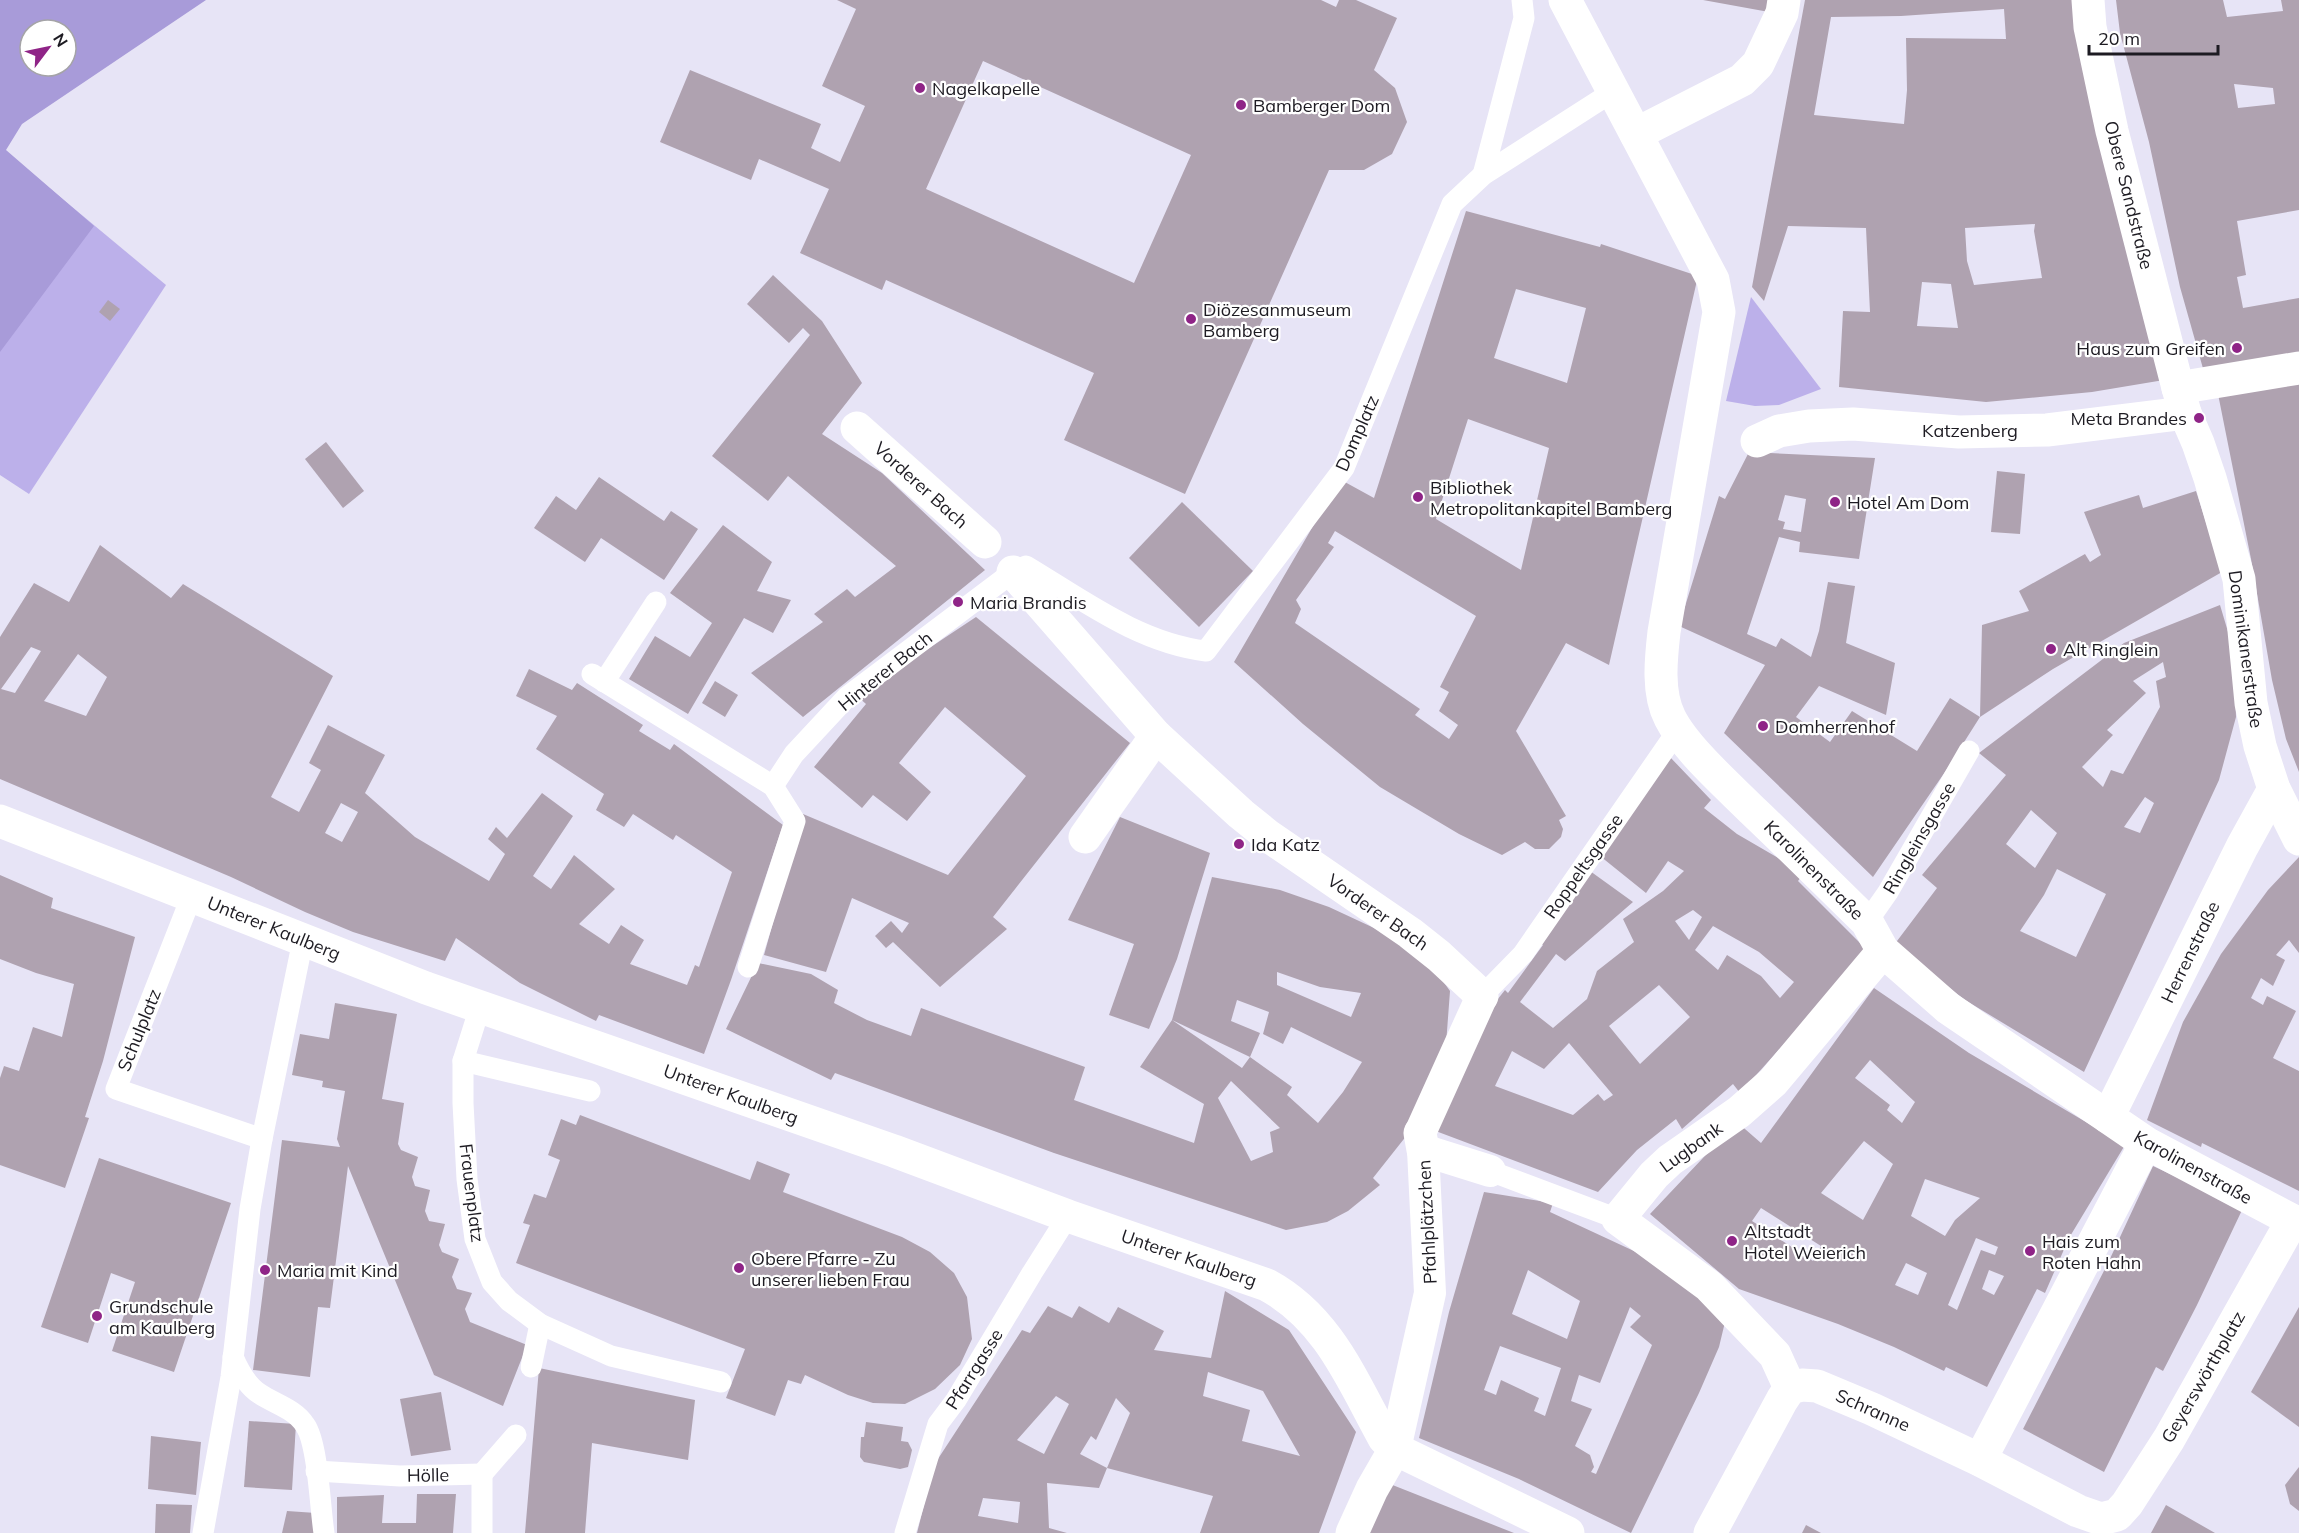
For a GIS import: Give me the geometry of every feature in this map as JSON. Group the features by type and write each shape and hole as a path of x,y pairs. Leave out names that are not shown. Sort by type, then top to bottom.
{"street":[{"path":"1565,0 1636,134 1742,80 1758,64 1782,14 1784,0"},
{"name":"Obere Sandstraße","path":"2088,0 2090,27 2112,131 2182,401"},
{"name":"Karolinenstraße","path":"1636,134 1713,280 1719,312 1677,547 1662,648 1663,693 1669,716 1718,777 1867,922 1883,951 1948,1008 2146,1143 2295,1222"},
{"name":"Katzenberg","path":"1757,441 1779,431 1809,426 1852,424 1959,432 2047,430 2182,401 2299,368"},
{"name":"Dominikanerstraße","path":"2182,401 2210,478 2239,579 2253,716 2260,746 2274,789 2299,839"},
{"name":"Vorderer Bach","path":"856,428 985,542"},
{"name":"Vorderer Bach","path":"1013,572 1156,736 1267,835 1410,933 1482,996"},
{"path":"1085,837 1156,736"},
{"name":"Herrenstraße","path":"2108,1117 2237,857 2274,789"},
{"name":"Unterer Kaulberg","path":"0,821 426,988 894,1150 1068,1216 1268,1286 1288,1296 1308,1314 1329,1339 1384,1438 1395,1449"},
{"name":"Lugbank","path":"1618,1219 1654,1175 1670,1160 1739,1112 1773,1082 1883,951"},
{"path":"1422,1141 1482,996"},
{"name":"Pfahlplätzchen","path":"1395,1449 1430,1293 1422,1141 1490,1171"},
{"path":"1980,1460 2146,1143"},
{"path":"1618,1219 1708,1286 1775,1355 1790,1388 1710,1533"},
{"name":"Geyerswörthplatz","path":"2102,1520 2117,1515 2127,1504 2169,1438 2295,1222"},
{"name":"Schranne","path":"1790,1388 1802,1385 1817,1386 1872,1409 1980,1460 2078,1511 2102,1520"},
{"path":"1352,1533 1372,1489 1395,1449 1568,1533"}],"lane":[{"path":"1483,175 1524,18 1522,0"},
{"name":"Domplatz","path":"1013,572 1026,566 1113,619 1157,641 1180,648 1206,651 1344,468 1452,204 1483,175 1614,91"},
{"name":"Hinterer Bach","path":"773,786 794,754 847,697 1013,572"},
{"path":"656,602 598,678 773,786 795,821 748,967"},
{"name":"Roppeltsgasse","path":"1482,996 1523,954 1678,730"},
{"name":"Ringleinsgasse","path":"1867,922 1888,892 1969,751"},
{"name":"Schulplatz","path":"192,895 116,1089 262,1139"},
{"path":"203,1533 232,1367 250,1209 303,940"},
{"name":"Frauenplatz","path":"480,1007 463,1061 463,1103 467,1179 475,1239 492,1282 509,1301 540,1324 610,1356 721,1382"},
{"path":"463,1061 590,1091"},
{"name":"Pfahlplätzchen","path":"1490,1171 1618,1219"},
{"name":"Pfarrgasse","path":"905,1533 938,1424 956,1400 1068,1216"},
{"path":"531,1367 540,1324"},
{"path":"232,1367 258,1393 295,1413 305,1424 313,1439 324,1533"},
{"path":"482,1533 482,1474 516,1435"},
{"name":"Hölle","path":"316,1471 400,1476 482,1474"}],"shaded area":[{"path":"0,0 206,0 22,124 6,150 94,226 0,352"},
{"path":"0,147 166,285 29,494 0,475"},
{"path":"1751,297 1821,389 1779,405 1755,406 1726,401"}],"building":[{"path":"837,0 1321,0 1336,7 1339,0 1356,0 1397,18 1374,70 1395,88 1407,122 1392,154 1364,170 1329,170 1185,494 1064,440 1094,373 886,280 882,290 800,253 829,189 759,159 751,180 660,142 690,70 821,124 811,148 840,162 865,106 822,86 856,9","holes":["983,61 1191,155 1134,283 926,189"]},
{"path":"1703,0 1771,0 1769,12"},
{"path":"1805,0 2072,0 2170,379 2092,392 1986,402 1839,387 1843,311 1870,312 1866,228 1788,226 1764,301 1752,287","holes":["2004,9 2006,39 1906,38 1907,90 1904,124 1814,115 1831,17 1901,16","2035,224 2034,231 2042,278 1974,285 1967,261 1965,228","1922,282 1951,284 1958,328 1917,326"]},
{"path":"2116,0 2223,0 2227,17 2283,11 2281,0 2299,0 2299,210 2237,221 2246,275 2237,277 2243,308 2299,298 2299,357 2204,372 2180,287 2149,142 2120,33","holes":["2234,84 2273,88 2275,104 2238,108"]},
{"path":"1466,211 1600,247 1601,244 1698,276 1609,665 1566,643 1516,731 1566,816 1559,820 1563,829 1561,837 1549,849 1535,849 1525,842 1502,855 1459,834 1380,787 1303,724 1234,662 1316,521 1343,481 1374,498","holes":["1516,289 1586,308 1567,383 1494,358","1468,419 1549,448 1521,570 1436,519","1335,531 1476,616 1440,687 1449,692 1439,711 1458,725 1449,739 1415,715 1420,709 1295,623 1301,609 1296,600 1334,547 1328,543"]},
{"path":"773,275 822,321 862,383 822,434 882,473 985,570 803,717 751,673 823,622 814,614 847,589 855,597 896,566 788,476 768,501 712,456 810,335 803,328 789,343 747,304"},
{"path":"108,300 120,309 110,321 99,312"},
{"path":"2299,376 2299,772 2286,739 2272,680 2251,559 2217,389"},
{"path":"326,442 364,491 343,508 305,459"},
{"path":"1749,452 1875,458 1859,559 1799,552 1800,542 1779,537 1747,634 1776,647 1781,638 1811,657 1819,631 1828,582 1855,586 1846,643 1895,663 1886,715 1819,686 1796,717 1830,742 1852,711 1917,751 1950,698 1980,717 1873,877 1724,733 1765,665 1679,626 1719,496 1725,499","holes":["1785,495 1806,499 1801,532 1783,529 1785,522 1778,520"]},
{"path":"1997,471 2025,474 2020,534 1991,532"},
{"path":"599,477 664,521 671,511 698,529 664,580 601,538 585,562 534,528 556,496 576,510"},
{"path":"2196,491 2222,572 2053,669 1980,717 1982,625 2029,611 2019,591 2085,554 2090,562 2101,555 2084,512 2139,495 2143,508"},
{"path":"1182,502 1253,571 1199,627 1129,558"},
{"path":"723,525 772,562 757,591 791,600 773,633 744,618 688,714 629,679 655,636 690,657 712,623 670,593"},
{"path":"100,545 171,598 183,584 333,676 271,797 299,812 321,770 309,763 328,725 385,755 365,793 415,837 489,881 505,854 488,839 496,827 507,838 542,793 573,816 533,876 551,889 574,855 615,889 579,924 609,944 621,925 644,940 630,964 687,985 695,965 699,967 732,872 676,835 673,840 633,814 624,827 596,810 604,794 536,749 557,716 516,696 529,669 572,690 577,683 643,725 639,731 670,750 674,744 783,825 704,1054 599,1015 596,1021 520,983 456,938 445,961 353,932 231,877 0,779 0,637 34,583 69,602","holes":["31,647 41,651 15,693 1,689","78,654 107,677 86,716 44,701","341,803 358,812 342,842 325,833"]},
{"path":"2220,605 2234,652 2236,717 2219,780 2084,1072 1965,1000 1894,945 1937,888 1922,875 2006,775 1979,753 2124,643","holes":["2163,662 2166,677 2156,681 2160,707 2123,774 2111,770 2103,787 2082,767 2113,735 2107,730 2146,693 2133,681","2145,797 2154,803 2140,833 2124,827","2031,810 2057,833 2035,868 2006,844","2057,869 2106,894 2076,957 2020,931 2044,895"]},
{"path":"976,617 1130,743 993,917 1007,929 940,987 893,942 886,948 875,936 891,921 902,933 909,923 852,898 826,972 764,955 803,814 948,875 1026,776 945,707 899,763 931,792 907,821 873,795 862,808 814,767 866,704 857,696"},
{"path":"715,681 738,695 725,717 702,703"},
{"path":"1670,757 1711,800 1704,808 1737,834 1804,873 1798,881 1868,951 1740,1093 1733,1084 1682,1129 1676,1119 1637,1150 1598,1192 1433,1130 1474,1029 1505,990 1508,993 1543,945 1538,942 1590,871 1633,902 1565,961 1556,954 1520,1002 1553,1028 1587,999 1597,971 1634,942 1623,919 1663,891 1684,871 1668,861 1646,893 1600,856","holes":["1693,910 1702,917 1689,940 1675,921","1713,926 1759,952 1794,982 1780,998 1761,976 1727,955 1718,970 1695,950","1659,985 1690,1017 1640,1064 1609,1026","1569,1043 1613,1095 1604,1101 1598,1094 1573,1115 1495,1086 1512,1051 1544,1069"]},
{"path":"1120,817 1210,853 1177,959 1149,1029 1109,1015 1134,944 1068,920"},
{"path":"2299,857 2299,953 2289,940 2276,955 2285,960 2273,986 2261,978 2251,998 2263,1005 2267,996 2296,1011 2273,1058 2299,1071 2299,1191 2202,1143 2201,1147 2147,1120 2183,1022 2221,954 2268,890"},
{"path":"0,875 53,898 51,908 135,937 103,1061 85,1117 89,1118 65,1188 0,1165 0,1078 4,1066 19,1071 33,1027 62,1037 74,984 0,959"},
{"path":"1212,877 1280,890 1329,907 1387,934 1435,970 1450,991 1445,1058 1411,1130 1373,1178 1380,1185 1348,1211 1327,1222 1286,1230 1054,1153 835,1073 831,1080 726,1029 758,963 811,974 838,990 834,1003 867,1020 911,1036 921,1008 1085,1067 1074,1100 1194,1143 1204,1104 1140,1067 1172,1020","holes":["1277,972 1320,987 1361,993 1351,1017 1277,985","1237,1000 1269,1012 1263,1034 1283,1044 1291,1027 1362,1062 1343,1092 1318,1123 1287,1095 1292,1087 1250,1057 1260,1033 1231,1021","1172,1020 1250,1057 1242,1068","1231,1081 1280,1128 1270,1132 1273,1152 1251,1161 1218,1098"]},
{"path":"1874,988 1969,1053 2125,1145 2069,1238 2045,1293 2037,1289 1987,1387 1946,1367 1944,1371 1838,1324 1739,1289 1650,1214 1737,1122 1761,1143","holes":["1870,1060 1915,1102 1902,1123 1887,1110 1890,1105 1855,1078","1864,1141 1893,1164 1863,1220 1821,1193","1925,1179 1980,1198 1955,1220 1945,1236 1911,1216","1761,1208 1821,1246 1813,1261 1752,1221","1976,1238 1998,1247 1995,1255 1981,1250 1957,1310 1948,1305","1906,1263 1927,1273 1918,1295 1895,1285","1989,1270 2004,1276 1994,1295 1982,1289"]},
{"path":"335,1003 397,1014 382,1099 404,1103 398,1144 401,1150 418,1157 412,1177 415,1186 430,1190 425,1211 429,1221 445,1224 439,1245 442,1252 459,1259 452,1277 457,1289 472,1293 465,1309 470,1322 527,1345 503,1406 434,1375 348,1166 330,1308 318,1307 310,1377 253,1370 282,1140 340,1147 337,1139 345,1091 322,1087 323,1081 292,1075 300,1034 329,1039"},
{"name":"Obere Pfarre - Zu unserer lieben Frau","path":"580,1115 750,1180 757,1161 790,1174 783,1192 902,1237 930,1252 954,1273 967,1297 972,1339 960,1365 935,1389 905,1404 873,1403 848,1395 805,1375 801,1384 788,1380 775,1416 726,1398 745,1349 516,1263 530,1225 523,1223 534,1194 546,1198 560,1160 548,1155 561,1119 576,1125"},
{"path":"99,1158 231,1203 174,1372 112,1351 135,1282 111,1273 88,1343 41,1327"},
{"path":"2153,1166 2243,1208 2163,1371 2156,1367 2104,1472 2023,1429 2108,1263"},
{"path":"1484,1192 1553,1203 1550,1212 1649,1258 1703,1297 1725,1322 1719,1347 1699,1393 1631,1533 1519,1479 1419,1438 1449,1312","holes":["1528,1270 1580,1301 1567,1339 1512,1314","1630,1307 1641,1316 1630,1327 1652,1345 1596,1474 1591,1472 1594,1467 1590,1455 1575,1446 1592,1409 1571,1401 1579,1375 1600,1383","1500,1346 1561,1368 1545,1416 1534,1411 1539,1398 1501,1380 1496,1395 1484,1390"]},
{"path":"1225,1291 1289,1330 1356,1432 1319,1533 1200,1533 1213,1496 1107,1468 1099,1488 1047,1483 1049,1528 1067,1533 917,1533 934,1465 1022,1330 1030,1333 1048,1306 1072,1318 1079,1306 1109,1323 1118,1307 1164,1331 1154,1350 1211,1358","holes":["1208,1372 1263,1391 1300,1456 1242,1441 1250,1410 1203,1396","1056,1396 1069,1404 1044,1454 1017,1440","1116,1398 1130,1413 1107,1468 1080,1454 1091,1436 1096,1440","983,1498 1020,1502 1018,1523 978,1516"]},
{"path":"2299,1307 2299,1427 2251,1392"},
{"path":"539,1368 695,1400 688,1460 592,1443 585,1533 525,1533"},
{"path":"441,1392 451,1450 411,1456 400,1399"},
{"path":"249,1421 296,1424 292,1490 244,1487"},
{"path":"866,1422 903,1427 901,1441 908,1442 912,1450 908,1467 900,1469 864,1462 860,1457 861,1437 864,1437"},
{"path":"151,1436 201,1442 196,1495 148,1489"},
{"path":"2299,1467 2299,1511 2290,1504 2285,1485"},
{"path":"1390,1484 1514,1533 1368,1533"},
{"path":"417,1494 456,1494 453,1533 337,1533 337,1497 384,1495 382,1523 416,1523"},
{"path":"156,1504 192,1505 190,1533 155,1533"},
{"path":"2166,1505 2215,1533 2151,1533"},
{"path":"287,1511 316,1513 316,1533 282,1533"},
{"path":"1806,1525 1821,1533 1802,1533"}],"place":[{"name":"Nagelkapelle","path":"920,88"},
{"name":"Bamberger Dom","path":"1241,105"},
{"name":"Diözesanmuseum Bamberg","path":"1191,319"},
{"name":"Haus zum Greifen","path":"2237,348"},
{"name":"Meta Brandes","path":"2199,418"},
{"name":"Bibliothek Metropolitankapitel Bamberg","path":"1418,497"},
{"name":"Hotel Am Dom","path":"1835,502"},
{"name":"Maria Brandis","path":"958,602"},
{"name":"Alt Ringlein","path":"2051,649"},
{"name":"Domherrenhof","path":"1763,726"},
{"name":"Ida Katz","path":"1239,844"},
{"name":"Altstadt Hotel Weierich","path":"1732,1241"},
{"name":"Hais zum Roten Hahn","path":"2030,1251"},
{"name":"Obere Pfarre - Zu unserer lieben Frau","path":"739,1268"},
{"name":"Maria mit Kind","path":"265,1270"},
{"name":"Grundschule am Kaulberg","path":"97,1316"}]}
